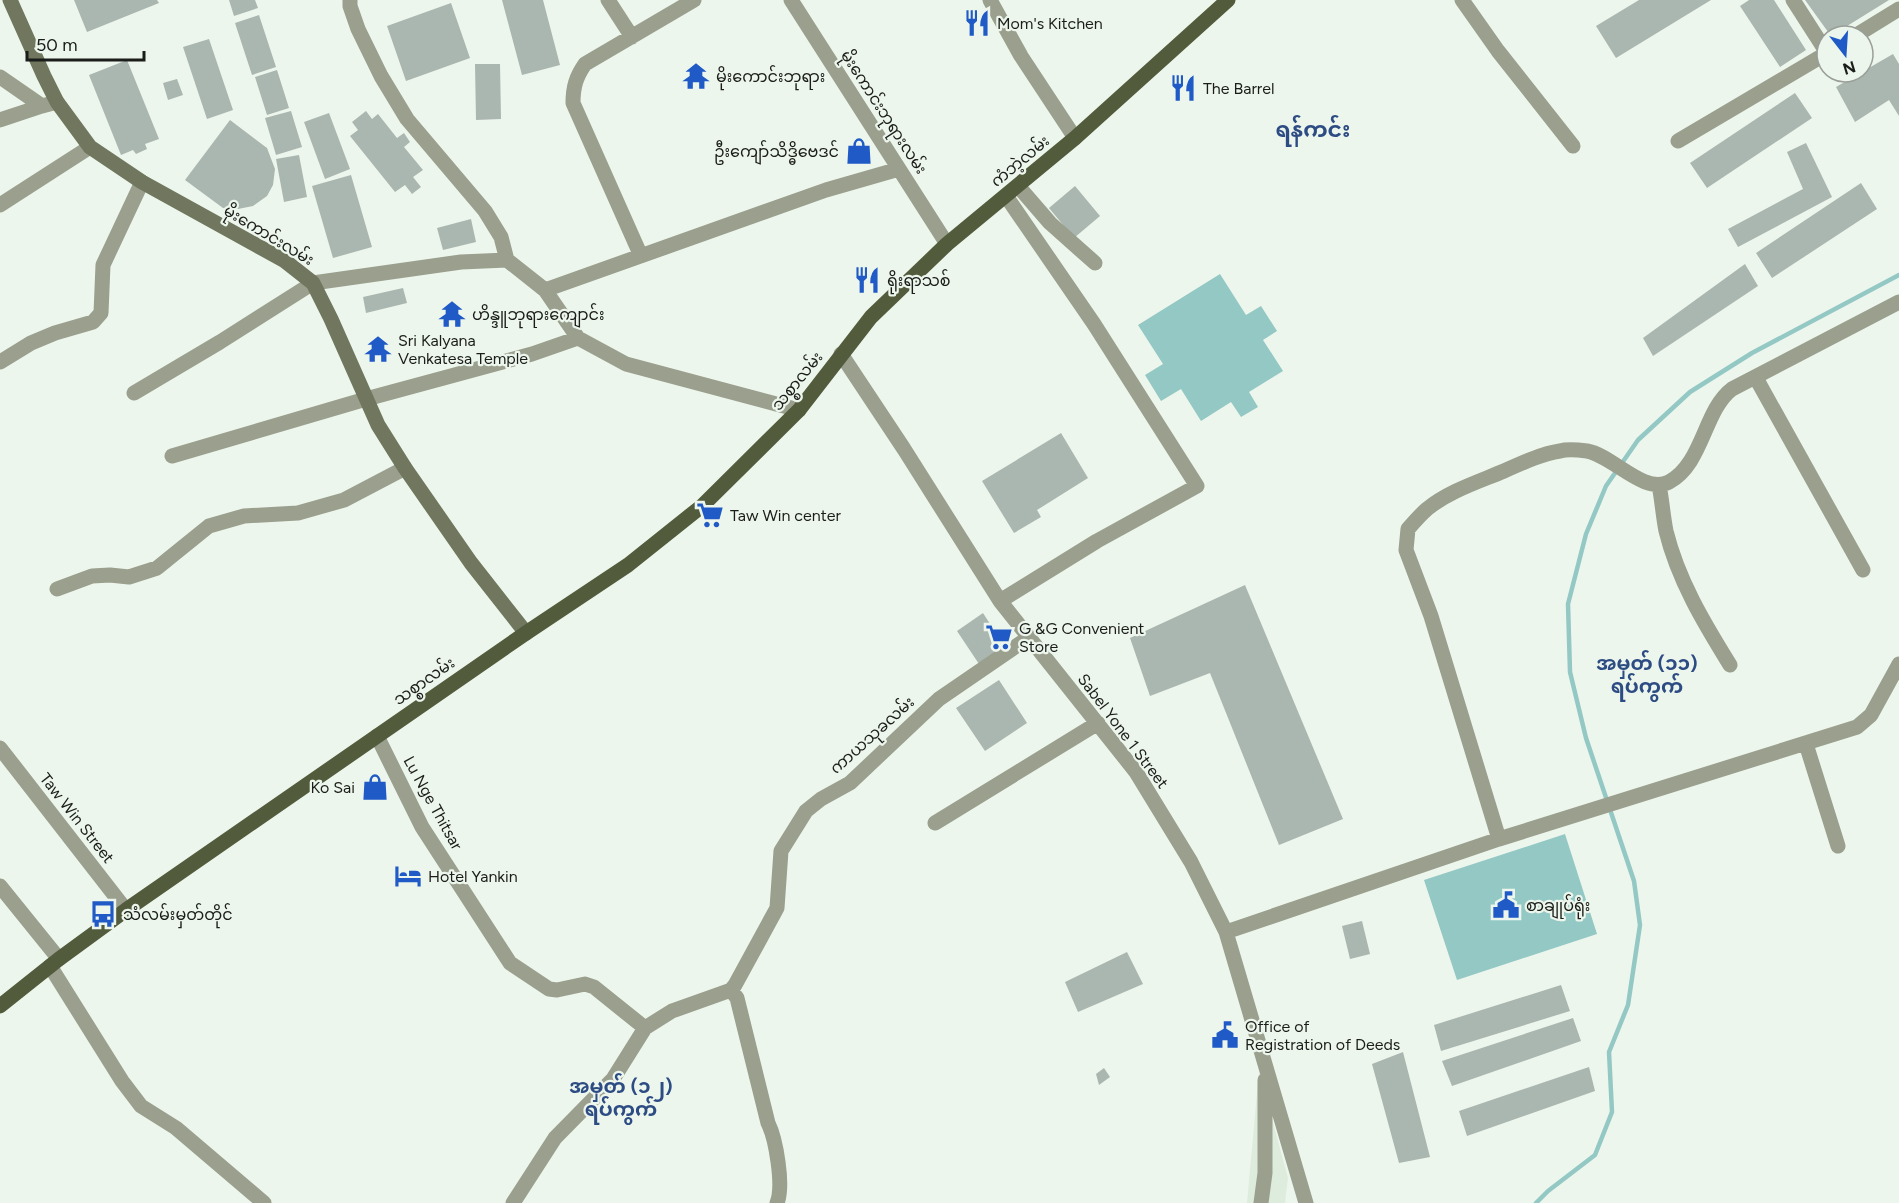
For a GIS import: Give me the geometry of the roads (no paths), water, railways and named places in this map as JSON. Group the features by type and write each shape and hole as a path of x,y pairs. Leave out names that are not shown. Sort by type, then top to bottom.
{"main road":[{"name":"မိုးကောင်းလမ်း","path":"10,0 44,76 50,104 90,147 142,182 285,261 313,283 378,424 405,468 471,563 526,633"},
{"name":"ကံဘဲ့လမ်း","path":"841,354 871,317 946,244 1075,138 1228,0"},
{"name":"သစ္စာလမ်း","path":"0,1006 54,962 126,910 628,565 702,506 799,410 841,354"}],"street":[{"path":"350,0 358,29 381,76 407,119 485,211 501,237 507,260 544,290 578,338 626,364 799,410"},
{"path":"608,0 632,37"},
{"path":"642,256 573,103 573,91 577,75 585,64 694,0"},
{"name":"မိုးကောင်းဘုရားလမ်း","path":"791,0 946,244"},
{"path":"990,0 1022,56 1075,138"},
{"path":"1462,0 1498,51 1573,146"},
{"path":"1678,141 1827,53 1793,0"},
{"path":"1875,24 1899,9"},
{"path":"0,77 50,104"},
{"path":"0,120 50,104"},
{"path":"0,205 90,147"},
{"path":"544,290 826,190 899,169"},
{"path":"0,362 32,343 55,333 93,322 101,313 103,265 142,182"},
{"path":"1012,191 1095,263"},
{"path":"1000,601 1097,541 1197,486 1012,191"},
{"path":"134,393 313,283 460,262 507,260"},
{"path":"1499,839 1431,616 1406,550 1407,529 1426,509 1458,490 1529,460 1560,450 1589,451 1637,478 1659,485 1668,482 1678,476 1695,453 1723,396 1899,302"},
{"path":"172,456 366,399 532,354 578,338"},
{"name":"Sabel Yone 1 Street","path":"841,354 1000,601 1136,772 1191,862 1226,932 1306,1203"},
{"path":"1756,378 1863,570"},
{"path":"57,589 92,576 129,576 157,568 209,526 244,516 298,513 344,500 405,468"},
{"path":"1659,485 1666,531 1677,564 1699,615 1730,665"},
{"name":"ကာယသုခလမ်း","path":"731,990 777,908 782,851 806,812 821,799 850,783 939,699 1028,638"},
{"path":"1226,932 1499,839 1857,728 1871,715 1899,664"},
{"path":"935,823 1098,723"},
{"name":"Lu Nge Thitsar","path":"377,736 422,827 510,963 549,989 557,990 585,984 594,987 645,1028"},
{"path":"1806,744 1838,846"},
{"name":"Taw Win Street","path":"0,748 126,910"},
{"path":"0,886 54,962 122,1081 141,1106 176,1128 264,1203"},
{"path":"513,1203 555,1138 613,1079 645,1028 672,1011 731,990 737,998 768,1123 773,1132 779,1179 777,1203"},
{"path":"1261,1203 1265,1173 1265,1063"}],"water":[{"path":"1220,274 1246,315 1261,306 1277,331 1263,340 1283,371 1249,392 1258,407 1241,417 1231,402 1201,421 1181,389 1161,401 1145,375 1163,364 1138,325"},
{"path":"1565,834 1597,934 1457,980 1424,880"}],"waterway":[{"path":"1536,1203 1595,1155 1612,1112 1609,1052 1628,1005 1640,925 1634,881 1586,738 1570,672 1568,604 1586,534 1606,486 1638,440 1690,392 1752,353 1899,275"}],"place":[{"name":"Mom's Kitchen","path":"977,23"},
{"name":"မိုးကောင်းဘုရား","path":"696,76"},
{"name":"The Barrel","path":"1183,88"},
{"name":"ဦးကျော်သိဒ္ဓိဗေဒင်","path":"859,151"},
{"name":"ရိုးရာသစ်","path":"867,280"},
{"name":"ဟိန္ဒူဘုရားကျောင်း","path":"452,314"},
{"name":"Sri Kalyana Venkatesa Temple","path":"378,349"},
{"name":"Taw Win center","path":"710,515"},
{"name":"G &G Convenient Store","path":"999,637"},
{"name":"Ko Sai","path":"375,787"},
{"name":"Hotel Yankin","path":"408,876"},
{"name":"စာချုပ်ရုံး","path":"1506,905"},
{"name":"သံလမ်းမှတ်တိုင်","path":"103,914"},
{"name":"Office of Registration of Deeds","path":"1225,1035"}],"district":[{"name":"ရန်ကင်း","path":"1313,129"},
{"name":"အမှတ် (၁၁) ရပ်ကွက်","path":"1647,674"},
{"name":"အမှတ် (၁၂) ရပ်ကွက်","path":"621,1098"}]}
